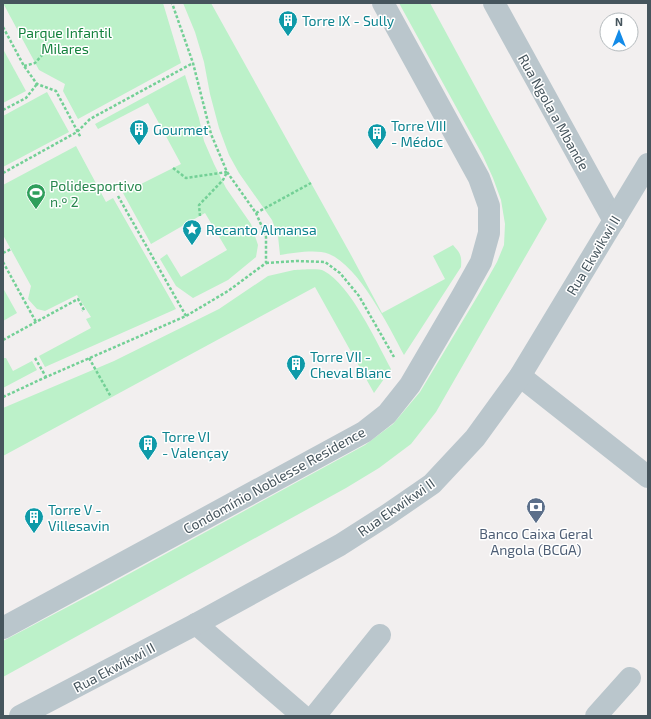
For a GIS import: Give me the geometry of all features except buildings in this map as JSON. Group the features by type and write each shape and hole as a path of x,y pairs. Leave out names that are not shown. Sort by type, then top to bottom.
{"street":[{"name":"Condomínio Noblesse Residence","path":"3,628 364,432 387,414 410,385 480,262 489,233 489,206 480,178 383,3"},
{"name":"Rua Ngola a Mbande","path":"494,3 614,221"},
{"name":"Rua Ekwikwi II","path":"20,716 196,624 340,545 388,515 432,484 475,438 520,376 648,164"},
{"path":"520,376 648,477"},
{"path":"196,624 303,716"},
{"path":"315,716 380,635"},
{"path":"596,716 630,678"}],"path":[{"path":"172,3 193,63 211,134 227,172 256,213 266,236 266,263"},
{"path":"3,26 24,66 37,84 56,91 80,138"},
{"path":"24,66 34,63 51,45"},
{"path":"3,173 77,132 90,119 193,63"},
{"path":"3,110 26,98 37,84"},
{"path":"172,168 186,178 227,172"},
{"path":"200,216 199,205 223,180 227,172"},
{"path":"256,213 311,183"},
{"path":"118,196 186,316"},
{"path":"3,253 11,249"},
{"path":"3,397 186,316 228,291 266,263 296,261 325,262 340,273 359,296 410,385"},
{"path":"3,262 36,322"},
{"path":"3,340 78,299 84,310 82,311"},
{"path":"35,358 46,377"},
{"path":"89,358 111,397"}],"green space":[{"name":"Parque Infantil Milares","path":"3,3 163,3 181,63 78,119 63,91 65,84 39,70"},
{"path":"183,3 211,3 382,313 445,279 433,256 453,245 459,252 461,257 461,267 404,355 372,298 351,271 340,261 329,254 318,252 280,255 278,236 272,220 239,173 229,155 219,128 210,94 204,62 195,32"},
{"path":"399,3 430,3 547,219 436,412 411,444 379,468 346,488 3,677 3,641 365,445 393,424 420,392 480,292 497,262 504,245 505,224 501,200 483,156"},
{"path":"3,49 26,91 3,103"},
{"path":"185,75 199,118 204,141 226,188 251,224 258,245 256,257 228,280 193,298 176,286 160,259 167,254 181,277 227,250 205,213 151,244 123,193 181,164 148,103 98,129 95,124"},
{"path":"47,92 69,132 3,167 3,116"},
{"path":"76,146 106,202 113,198 176,309 45,367 39,356 91,328 86,319 91,317 77,295 45,311 37,309 28,299 31,286 3,235 3,185"},
{"path":"314,269 324,271 334,278 353,301 371,330 391,369 374,393 315,287 3,456 3,408 114,361 219,309 268,276 294,270"},
{"path":"3,288 17,313 3,321"},
{"path":"3,358 6,358 13,371 32,361 37,370 3,388"}],"place":[{"name":"Torre IX - Sully","path":"288,37"},
{"name":"Gourmet","path":"139,146"},
{"name":"Torre VIII - Médoc","path":"377,150"},
{"name":"Polidesportivo n.º 2","path":"36,210"},
{"name":"Recanto Almansa","path":"192,246"},
{"name":"Torre VII - Cheval Blanc","path":"296,381"},
{"name":"Torre VI - Valençay","path":"148,461"},
{"name":"Banco Caixa Geral Angola (BCGA)","path":"536,524"},
{"name":"Torre V - Villesavin","path":"34,534"}]}
